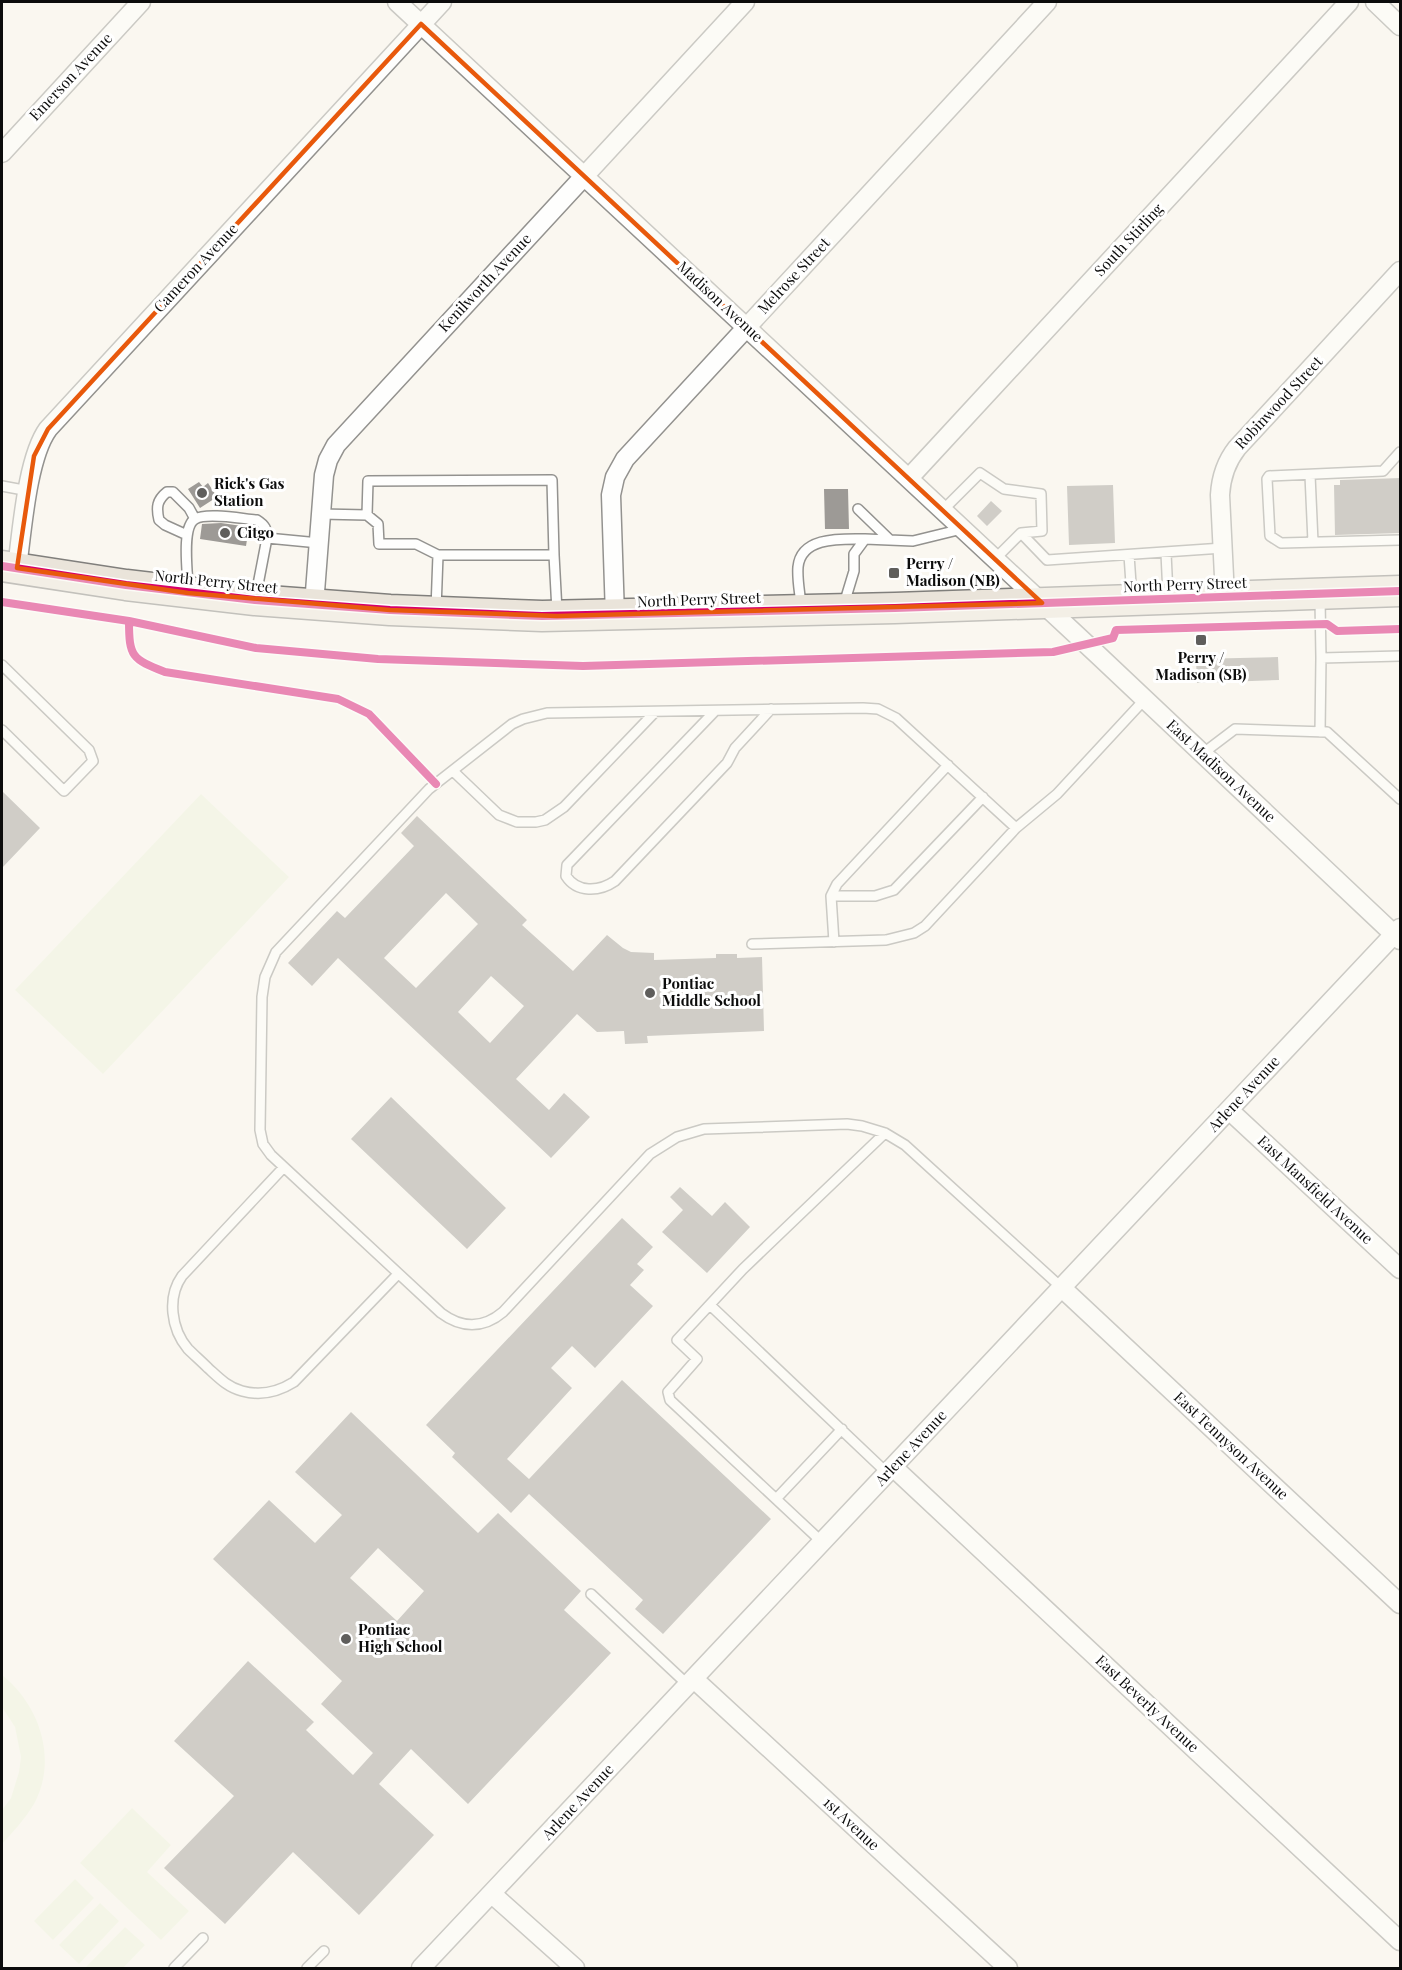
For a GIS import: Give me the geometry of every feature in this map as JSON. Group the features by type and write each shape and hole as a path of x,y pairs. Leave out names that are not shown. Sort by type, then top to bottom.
{"main road":[{"name":"North Perry Street","path":"9,567 188,593 255,600 436,612 557,616 1401,591"}],"street":[{"name":"Emerson Avenue","path":"2,153 141,2"},
{"name":"Madison Avenue","path":"397,2 1042,603"},
{"name":"Cameron Avenue","path":"9,567 29,491 36,452 48,429 442,2"},
{"name":"Kenilworth Avenue","path":"314,605 325,470 336,445 745,2"},
{"name":"Melrose Street","path":"615,616 611,495 618,470 631,452 1047,2"},
{"name":"South Stirling","path":"909,478 1349,2"},
{"path":"1375,2 1401,26"},
{"name":"Robinwood Street","path":"1225,597 1220,486 1224,470 1232,455 1401,272"},
{"name":"East Madison Avenue","path":"1042,603 1398,934"},
{"name":"Arlene Avenue","path":"421,1968 1229,1110 1398,934"},
{"name":"East Mansfield Avenue","path":"1229,1110 1401,1269"},
{"name":"East Tennyson Avenue","path":"1062,1288 1401,1604"},
{"name":"East Beverly Avenue","path":"890,1470 1401,1941"},
{"name":"1st Avenue","path":"691,1682 1008,1968"},
{"path":"492,1893 575,1968"}],"lane":[{"path":"1401,452 1383,471 1269,476 1267,479 1270,536 1281,543 1401,540"},
{"path":"942,510 980,473 1004,489 1041,494 1042,531 1021,533 995,559"},
{"path":"1311,475 1313,542"},
{"path":"367,515 368,481 552,480 557,616"},
{"path":"2,486 29,491"},
{"path":"187,535 159,520 157,503 167,492 173,492 189,508 195,519"},
{"path":"858,509 890,540"},
{"path":"321,514 367,515 378,524 379,544 416,544 438,555 554,555"},
{"path":"188,593 187,535 195,519 207,516 257,520 267,530 267,538 255,600"},
{"path":"802,610 798,566 802,556 817,544 834,539 913,541 963,528"},
{"path":"1021,533 1047,560 1222,548"},
{"path":"267,538 319,543"},
{"path":"842,609 854,571 854,554 865,539"},
{"path":"1166,553 1169,599"},
{"path":"436,612 438,555"},
{"path":"1129,555 1132,600"},
{"path":"1320,594 1320,732"},
{"path":"1321,658 1401,656"},
{"path":"2,665 89,750 93,761 64,791 2,730"},
{"path":"752,944 886,940 914,933 925,926 1016,828 1057,794 1145,699"},
{"path":"715,711 567,865 566,876 572,884 586,889 595,889 603,888 615,881 727,763 735,748 771,709"},
{"path":"1016,828 897,718 878,709 655,711 535,715 512,724 429,789 282,944 269,964 262,997 260,1130 266,1149 284,1167 449,1319 466,1325 483,1324 502,1312 650,1154 677,1137 694,1131 715,1128 847,1124 885,1133 914,1152 1062,1288"},
{"path":"453,771 499,815 526,823 545,820 564,807 655,711"},
{"path":"1202,753 1235,729 1327,732 1401,799"},
{"path":"834,942 831,896 837,884 948,765"},
{"path":"831,896 875,896 894,890 982,797"},
{"path":"822,1542 668,1396 670,1388 697,1359 677,1340 750,1262 885,1133"},
{"path":"284,1167 182,1276 175,1288 173,1315 182,1340 187,1348 226,1385 241,1391 257,1393 277,1391 294,1382 398,1274"},
{"path":"710,1305 842,1429 890,1470"},
{"path":"776,1499 842,1429"},
{"path":"591,1593 691,1682"},
{"path":"174,1968 203,1938"},
{"path":"308,1968 324,1951"}],"highlighted area":[{"path":"421,24 1042,603 557,616 390,610 188,593 17,568 34,456 48,429"}],"green space":[{"path":"201,794 289,877 103,1074 15,990"},
{"path":"2,1675 15,1687 35,1717 41,1734 44,1770 41,1787 34,1804 2,1844 2,1810 11,1798 21,1757 15,1727 2,1707"},
{"path":"132,1808 171,1845 147,1872 189,1911 161,1940 80,1863"},
{"path":"75,1879 94,1898 53,1940 34,1921"},
{"path":"100,1903 119,1921 79,1964 59,1945"},
{"path":"125,1927 145,1945 123,1968 85,1968"}],"building":[{"path":"1401,478 1401,533 1335,535 1334,485 1340,485 1340,480"},
{"name":"Rick's Gas Station","path":"199,482 203,487 208,483 217,497 200,508 188,489"},
{"path":"1113,485 1115,543 1069,545 1067,486"},
{"path":"824,489 848,489 849,529 825,529"},
{"path":"991,501 1002,511 987,526 977,516"},
{"name":"Citgo","path":"221,523 249,527 246,546 200,539 202,524"},
{"path":"1278,657 1279,680 1197,683 1196,659"},
{"path":"2,791 40,828 2,868"},
{"path":"417,816 527,920 522,925 573,971 607,935 631,952 654,953 654,960 716,958 716,954 737,954 737,958 762,957 764,1031 647,1036 648,1043 625,1044 624,1031 597,1032 577,1014 516,1079 549,1110 564,1093 590,1117 551,1158 338,958 312,986 288,963 337,911 345,918 414,846 401,833","holes":["446,893 478,924 416,988 384,958","491,976 524,1006 490,1043 458,1012"]},
{"path":"391,1097 506,1208 467,1249 351,1139"},
{"path":"680,1187 712,1216 725,1202 750,1227 707,1273 662,1232 683,1210 670,1197"},
{"path":"622,1218 653,1247 637,1264 644,1270 630,1285 653,1306 595,1368 572,1346 551,1368 572,1388 507,1459 529,1479 622,1380 771,1519 663,1634 635,1609 643,1600 529,1494 511,1513 452,1457 455,1453 426,1425"},
{"path":"351,1412 478,1533 498,1513 581,1591 564,1610 611,1653 468,1804 411,1749 379,1784 434,1835 359,1915 293,1852 225,1924 164,1868 234,1796 174,1741 248,1661 314,1722 306,1730 353,1775 373,1753 321,1704 342,1681 213,1559 269,1500 315,1543 342,1515 295,1472","holes":["378,1548 424,1591 397,1621 350,1578"]}],"cycle path":[{"path":"2,566 126,585 255,600 390,610 542,616 895,608 1400,591"},
{"path":"2,602 129,621 256,648 378,659 583,666 1053,652 1113,638 1116,630 1327,624 1337,631 1400,629"},
{"path":"129,621 132,650 145,664 165,672 338,699 369,714 436,784"}],"place":[{"name":"Rick's Gas Station","path":"202,493"},
{"name":"Citgo","path":"225,533"},
{"name":"Perry / Madison (NB)","path":"894,573"},
{"name":"Perry / Madison (SB)","path":"1201,640"},
{"name":"Pontiac Middle School","path":"650,993"},
{"name":"Pontiac High School","path":"346,1639"}]}
